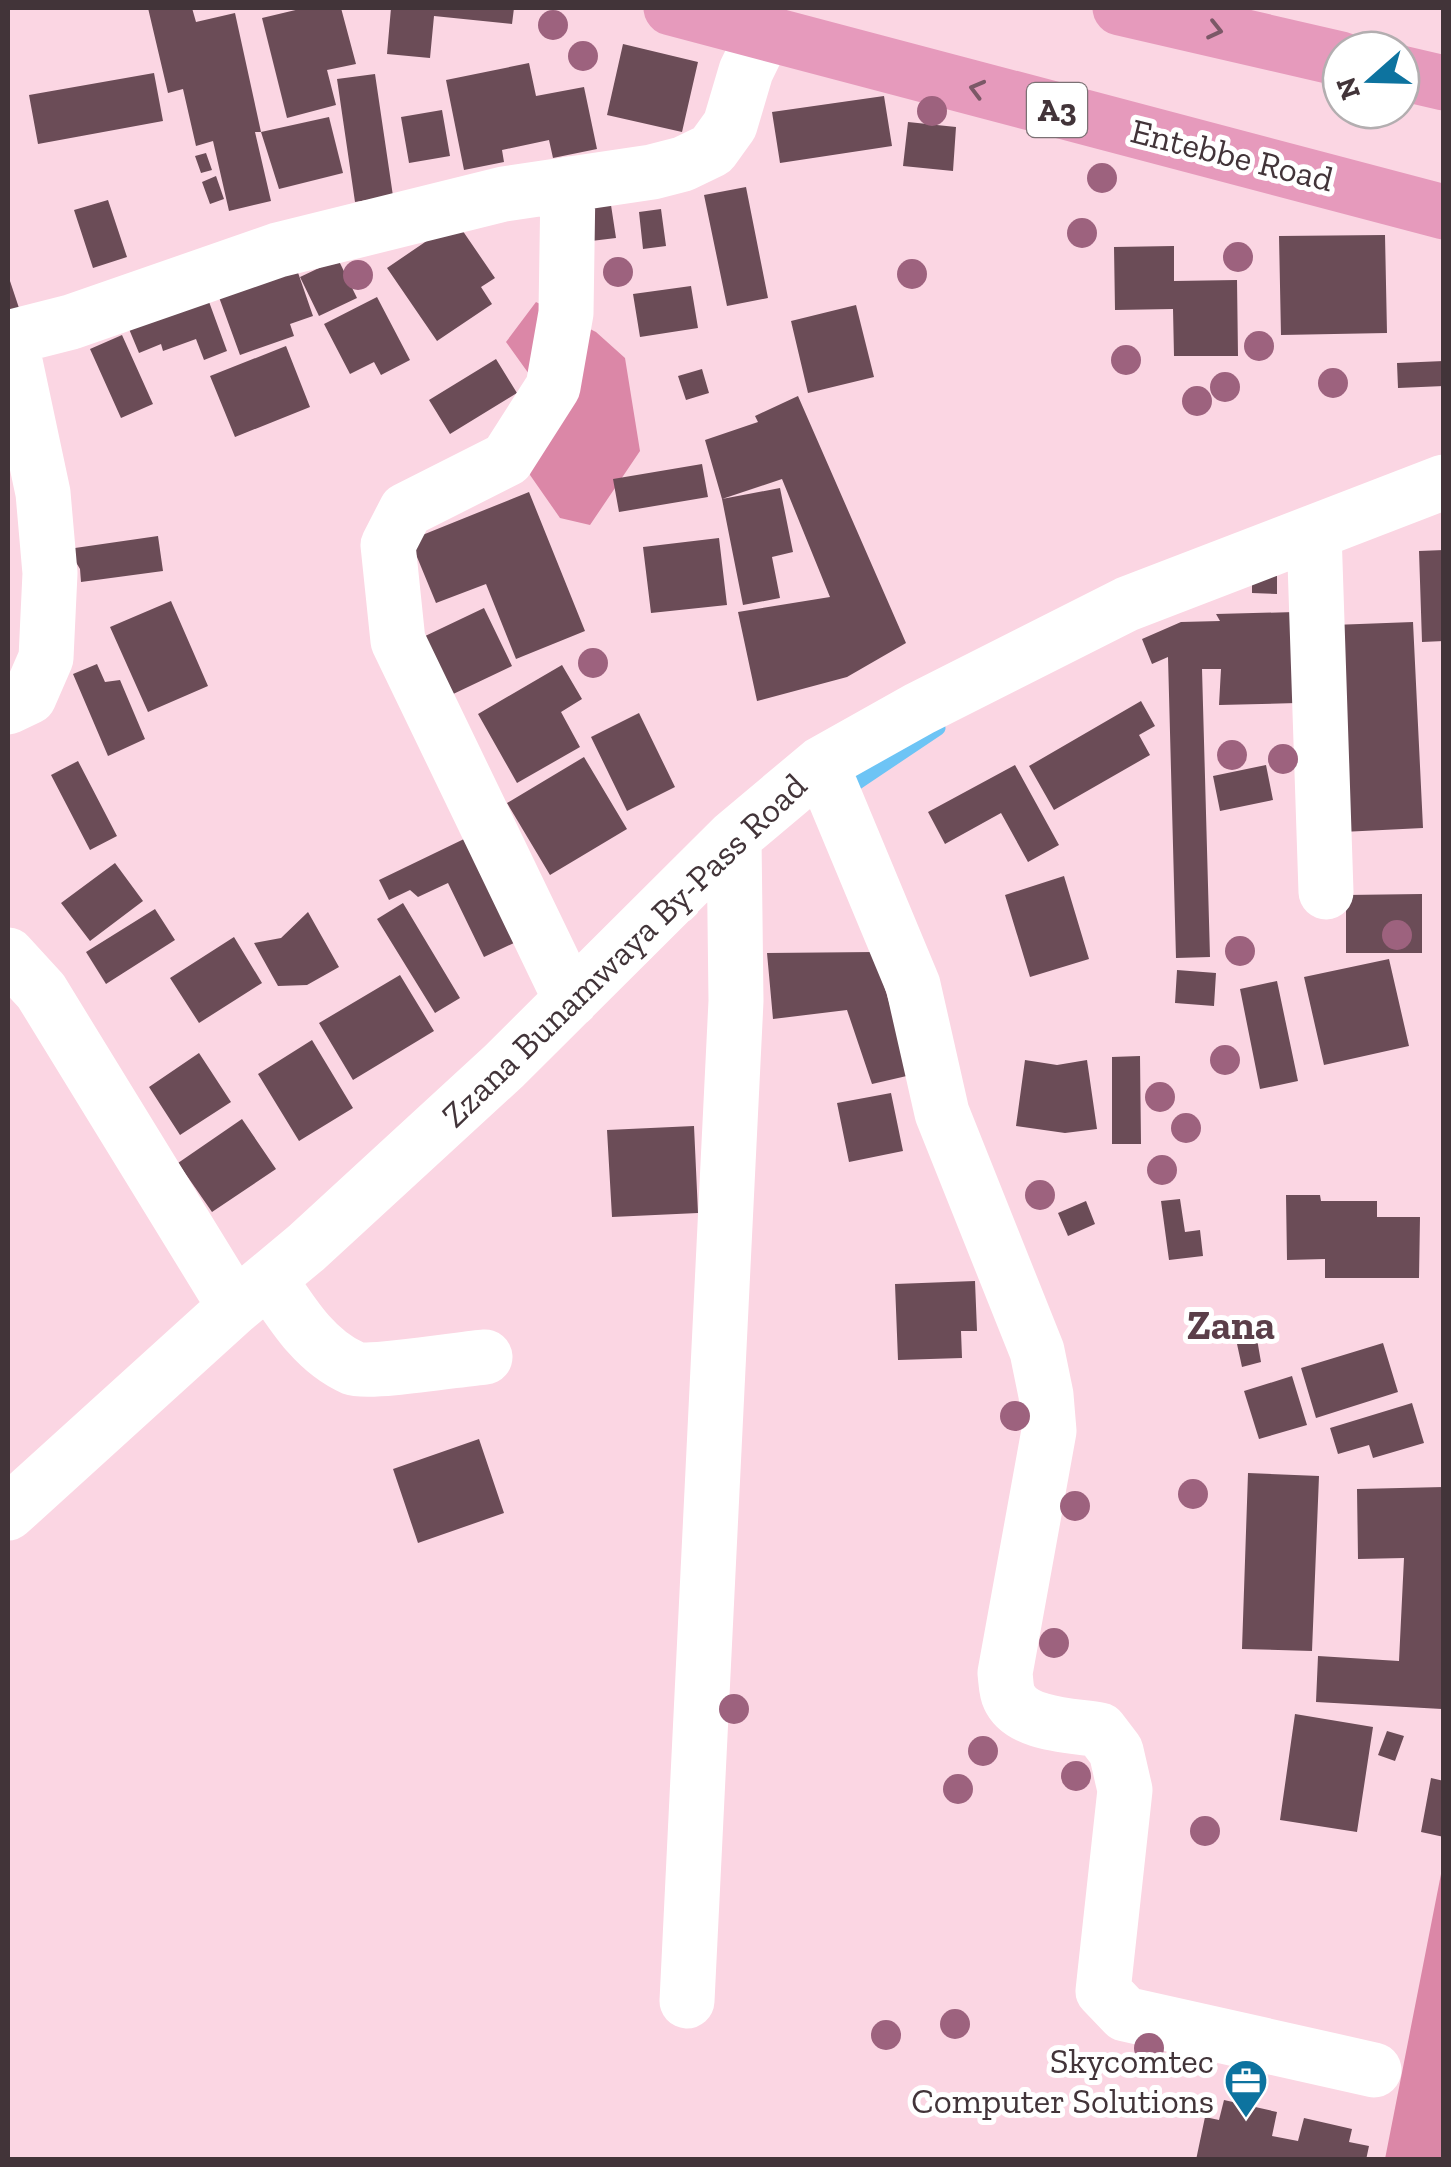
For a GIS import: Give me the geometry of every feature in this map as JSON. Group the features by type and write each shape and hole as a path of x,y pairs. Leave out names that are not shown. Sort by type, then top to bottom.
{"main road":[{"name":"Entebbe Road","path":"672,8 1444,212"},
{"path":"1120,8 1321,54"}],"street":[{"path":"8,707 29,697 46,658 50,573 42,493 9,338 71,322 278,250 504,194 683,164 712,150 730,125 746,71 765,32"},
{"path":"568,184 566,313 554,387 507,459 406,510 388,546 398,641 570,1000"},
{"name":"Zzana Bunamwaya By-Pass Road","path":"8,1513 504,1066 734,837 821,764 1127,604 1444,482"},
{"path":"1314,532 1326,892"},
{"path":"821,764 913,985 942,1112 1037,1351 1050,1430 1005,1673 1008,1696 1018,1710 1030,1717 1100,1730 1116,1751 1125,1790 1103,1991 1126,2014 1374,2070"},
{"path":"687,2001 736,1001 734,837"},
{"path":"8,954 42,991 252,1293 356,1370 485,1357"}],"shaded area":[{"path":"536,302 596,332 625,358 640,451 590,525 560,518 530,475 534,381 506,342"},
{"path":"1441,1874 1443,2159 1385,2159"}],"building":[{"path":"148,8 192,8 196,22 235,13 261,132 255,132 271,201 229,211 213,141 196,146 183,89 168,93"},
{"path":"304,8 341,8 356,64 327,70 336,105 287,118 262,18"},
{"path":"391,8 514,8 512,24 434,16 430,58 387,54"},
{"path":"623,44 698,62 682,132 607,115"},
{"path":"529,63 536,96 584,87 597,149 553,158 549,140 502,150 504,162 464,170 446,80"},
{"path":"154,73 163,121 38,144 29,95"},
{"path":"375,74 393,196 355,202 337,79"},
{"path":"884,96 892,146 780,163 772,112"},
{"path":"442,110 450,156 409,163 401,117"},
{"path":"329,117 343,173 279,189 261,132"},
{"path":"908,122 956,127 953,171 903,166"},
{"path":"206,153 212,170 201,173 195,156"},
{"path":"216,176 224,199 210,204 202,182"},
{"path":"746,187 768,298 727,306 704,195"},
{"path":"108,200 127,257 93,268 74,210"},
{"path":"611,205 616,238 583,242 578,209"},
{"path":"661,209 666,246 643,249 639,212"},
{"path":"456,221 495,278 481,287 492,304 437,341 387,268"},
{"path":"1385,235 1387,333 1281,335 1279,236"},
{"path":"1174,246 1174,281 1237,280 1238,356 1174,356 1173,309 1115,310 1114,247"},
{"path":"338,259 357,298 319,316 300,277"},
{"path":"294,261 313,316 290,324 294,336 240,355 216,289"},
{"path":"8,275 19,308 8,312"},
{"path":"691,286 698,328 640,337 633,294"},
{"path":"377,297 410,360 381,375 374,362 350,374 324,324"},
{"path":"208,299 227,351 204,360 196,339 163,351 161,344 139,353 129,329"},
{"path":"856,305 874,377 808,393 791,321"},
{"path":"122,335 153,404 121,418 90,349"},
{"path":"286,346 310,407 235,437 210,376"},
{"path":"496,359 517,393 450,434 429,400"},
{"path":"1444,361 1444,386 1398,388 1397,363"},
{"path":"702,369 709,393 686,400 678,376"},
{"path":"798,396 906,643 847,677 757,701 738,612 830,597 782,479 722,499 705,440 758,422 755,416"},
{"path":"702,464 708,497 619,512 613,479"},
{"path":"780,488 793,552 772,557 780,598 743,605 722,499"},
{"path":"529,492 585,631 516,659 486,584 436,603 410,540"},
{"path":"158,536 163,571 81,582 80,569 68,549"},
{"path":"719,538 727,605 651,613 643,547"},
{"path":"1444,550 1444,641 1422,642 1419,551"},
{"path":"1252,575 1277,576 1277,594 1252,593"},
{"path":"171,601 208,686 148,712 110,627"},
{"path":"484,608 512,666 449,696 421,638"},
{"path":"1295,612 1297,703 1219,705 1221,669 1202,669 1210,957 1176,958 1168,657 1152,664 1142,639 1181,622 1220,621 1216,614"},
{"path":"1413,622 1423,828 1342,832 1333,625"},
{"path":"97,664 105,682 120,680 145,739 108,756 73,674"},
{"path":"562,665 582,699 561,712 580,747 517,783 478,714"},
{"path":"1141,701 1155,726 1139,735 1150,755 1054,810 1029,766"},
{"path":"639,713 675,787 627,811 591,737"},
{"path":"584,757 627,829 550,875 507,803"},
{"path":"78,761 117,836 90,850 51,775"},
{"path":"1015,765 1059,845 1028,862 1001,813 945,844 928,812"},
{"path":"1266,765 1273,800 1220,811 1213,776"},
{"path":"464,839 514,943 484,957 448,883 418,897 410,890 389,900 379,880"},
{"path":"115,863 143,901 90,941 61,903"},
{"path":"1064,876 1089,959 1030,977 1005,895"},
{"path":"1422,894 1422,953 1346,953 1346,895"},
{"path":"403,903 460,998 435,1013 377,919"},
{"path":"155,909 175,940 106,984 86,952"},
{"path":"308,912 339,967 307,985 278,986 254,943 281,938"},
{"path":"234,937 262,983 199,1023 170,978"},
{"path":"874,952 911,1075 872,1084 847,1010 773,1019 767,953"},
{"path":"1389,959 1409,1046 1324,1065 1304,977"},
{"path":"1177,970 1216,973 1214,1006 1175,1003"},
{"path":"400,975 434,1031 353,1080 319,1023"},
{"path":"1277,981 1298,1081 1260,1089 1240,989"},
{"path":"312,1040 353,1108 299,1141 258,1074"},
{"path":"199,1053 231,1102 180,1135 149,1087"},
{"path":"1140,1056 1141,1144 1112,1144 1112,1057"},
{"path":"1025,1060 1057,1065 1087,1060 1097,1129 1065,1133 1016,1126"},
{"path":"891,1093 903,1151 849,1162 837,1103"},
{"path":"242,1119 276,1169 212,1212 178,1163"},
{"path":"694,1126 698,1213 612,1217 607,1130"},
{"path":"1286,1195 1320,1195 1321,1201 1377,1201 1377,1217 1420,1217 1419,1278 1325,1278 1325,1259 1287,1260"},
{"path":"1180,1199 1185,1232 1200,1230 1203,1256 1169,1260 1161,1201"},
{"path":"1086,1201 1095,1224 1068,1236 1058,1213"},
{"path":"975,1281 977,1331 961,1331 962,1358 898,1360 895,1284"},
{"path":"1257,1339 1261,1362 1242,1367 1237,1344"},
{"path":"1383,1343 1398,1392 1316,1418 1301,1368"},
{"path":"1292,1376 1307,1425 1259,1439 1244,1391"},
{"path":"1412,1403 1424,1443 1373,1458 1369,1445 1338,1454 1330,1428"},
{"path":"479,1439 504,1513 418,1543 393,1469"},
{"path":"1248,1473 1319,1476 1312,1651 1242,1649"},
{"path":"1444,1487 1442,1709 1316,1702 1318,1656 1399,1661 1404,1558 1358,1559 1357,1489"},
{"path":"1295,1714 1373,1727 1357,1832 1280,1820"},
{"path":"1387,1731 1404,1736 1395,1761 1378,1755"},
{"path":"1431,1778 1444,1781 1444,1837 1421,1832"},
{"path":"1224,2100 1277,2112 1272,2136 1298,2141 1304,2118 1352,2129 1349,2142 1369,2146 1366,2160 1196,2160 1205,2117 1219,2120"}],"waterway":[{"path":"850,787 938,728"}],"place":[{"name":"Skycomtec Computer Solutions","path":"1246,2119"}],"district":[{"name":"Zana","path":"1231,1325"}]}
